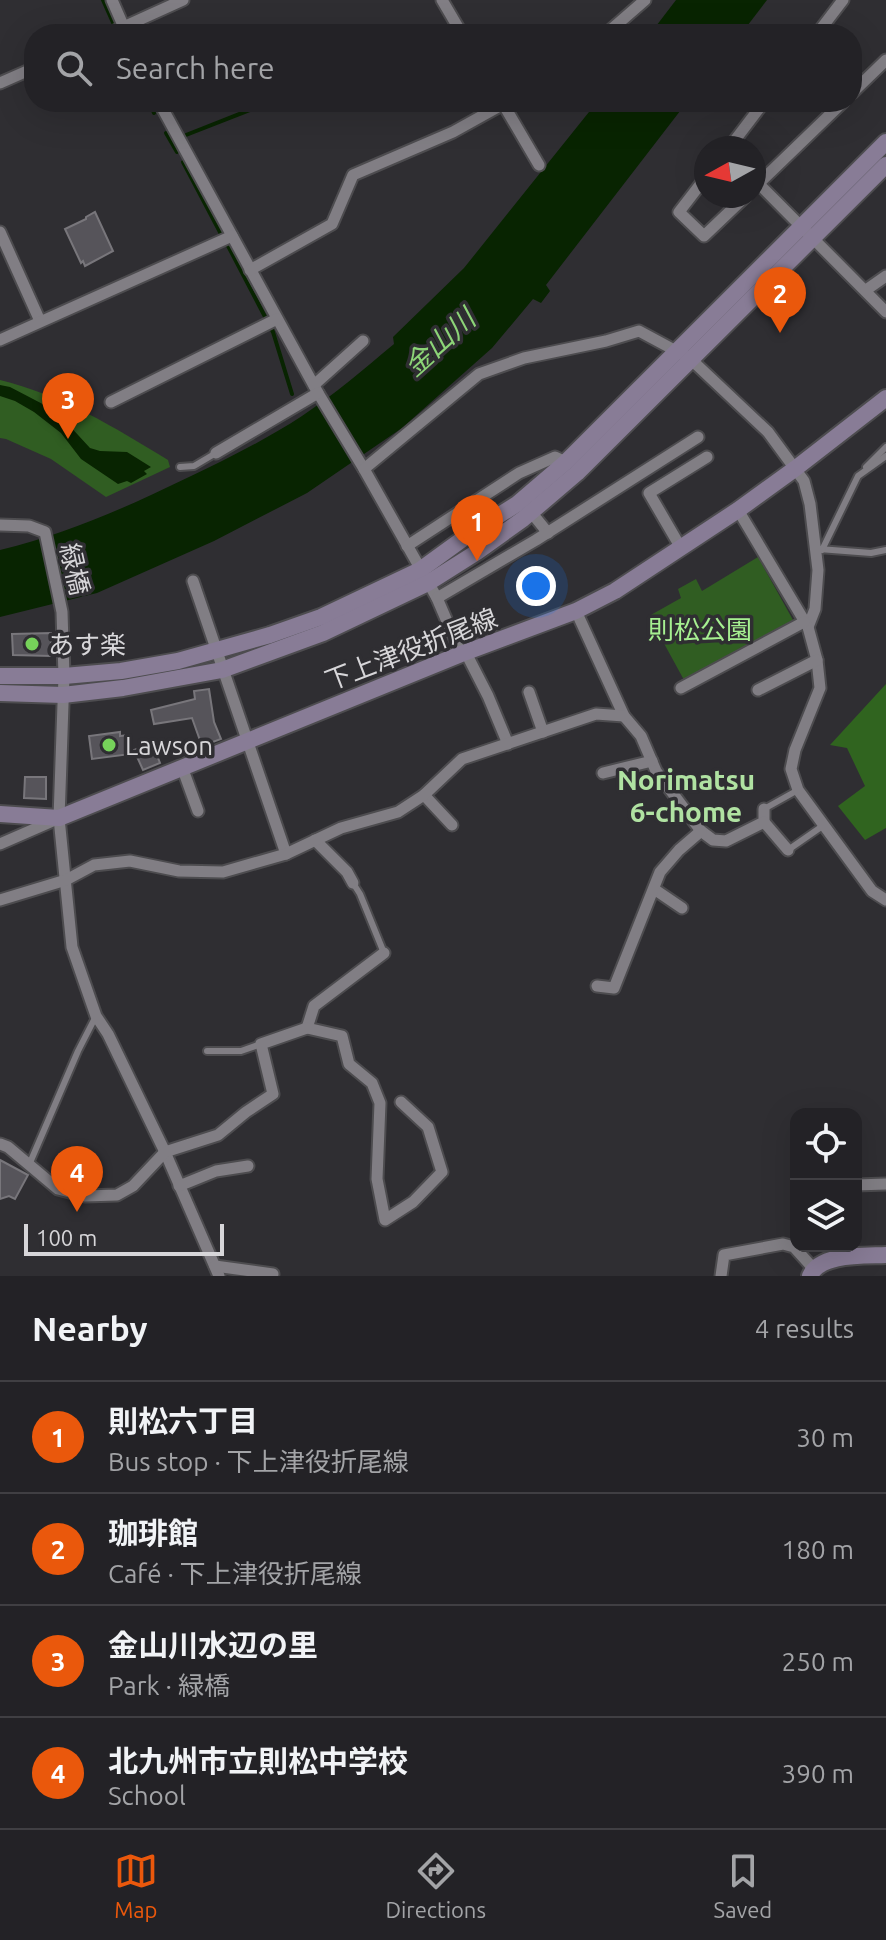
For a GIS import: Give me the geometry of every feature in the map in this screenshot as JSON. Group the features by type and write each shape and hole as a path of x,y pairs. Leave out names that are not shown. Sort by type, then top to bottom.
{"street":[{"path":"112,0 122,24"},
{"path":"137,24 183,0"},
{"path":"442,0 456,24"},
{"path":"617,24 645,0"},
{"path":"825,24 843,0"},
{"path":"862,83 886,60"},
{"path":"0,83 24,72"},
{"path":"164,112 277,319 428,584 488,696 508,744"},
{"path":"250,270 332,224 353,175 453,132 488,112"},
{"path":"509,112 539,165"},
{"path":"738,136 756,112"},
{"path":"766,176 833,112"},
{"path":"0,676 64,676 121,671 178,661 216,652 428,584 531,512 577,473 886,142"},
{"path":"806,231 886,165"},
{"path":"694,193 679,212 704,236 733,208"},
{"path":"766,195 886,312"},
{"path":"0,232 40,321"},
{"path":"0,340 232,236"},
{"path":"866,290 886,276"},
{"path":"111,402 277,319"},
{"path":"362,467 479,374 524,358 639,331 684,355 768,432 796,468 804,481 819,549 815,609 806,624 681,688"},
{"path":"216,453 318,392 363,341"},
{"path":"428,584 471,533 517,504 684,355"},
{"name":"下上津役折尾線","path":"0,814 59,818 576,611 615,591 738,510 886,398"},
{"path":"0,693 63,695 123,688 222,670 323,633 548,533 698,437"},
{"path":"407,546 519,473 555,457 566,462"},
{"path":"681,548 649,493 707,457"},
{"path":"738,510 806,624 817,660 820,688 795,750 791,769 798,790 872,891 886,900"},
{"path":"531,512 548,533"},
{"name":"緑橋","path":"0,525 29,526 45,532 62,612 64,676 59,818 72,947 96,1016 108,1034 165,1152 217,1271"},
{"path":"193,581 286,854"},
{"path":"576,611 624,716 641,736 656,771 701,831 713,840 726,841 764,815 788,850"},
{"path":"758,690 817,660"},
{"path":"529,692 543,732"},
{"path":"0,900 66,880 94,865 130,861 179,871 223,872 286,854 341,828 398,812 424,795 462,759 596,714 624,716"},
{"path":"603,773 652,761"},
{"path":"182,767 198,811"},
{"path":"424,795 452,825"},
{"path":"0,844 59,818"},
{"path":"597,986 614,988 660,872 701,831"},
{"path":"315,840 347,872 353,883"},
{"path":"654,889 682,908"},
{"path":"307,1028 314,1006 384,953"},
{"path":"0,1144 8,1147 58,1189 85,1196 117,1195 133,1186 165,1152 218,1135 273,1094 261,1044 307,1028 342,1036 349,1064 372,1083 380,1103 377,1179 385,1220 413,1202 442,1172 428,1127 401,1102"},
{"path":"179,1186 216,1171 248,1166"},
{"path":"862,1185 886,1184"},
{"path":"721,1276 724,1255 790,1245"},
{"path":"799,1252 812,1272 827,1261 843,1257 886,1255"},
{"path":"217,1271 273,1274"}],"lane":[{"path":"886,447 858,476 819,549 871,553 886,550"},
{"path":"180,467 194,466 216,453"},
{"path":"858,476 886,456"},
{"path":"764,815 798,790"},
{"path":"788,850 824,825"},
{"path":"353,883 384,953"},
{"path":"29,1165 96,1016"},
{"path":"207,1051 241,1051 261,1044"}],"green space":[{"path":"0,380 45,394 87,413 168,460 170,467 106,497 51,459 0,438"},
{"name":"則松公園","path":"758,557 793,620 684,680 649,616 681,598 678,589 696,579 702,591"},
{"path":"886,684 886,828 865,840 838,806 865,786 847,748 830,745"}],"water":[{"path":"676,0 767,0 749,24 658,24"},
{"name":"金山川","path":"589,112 679,112 546,285 550,291 541,303 533,299 492,348 402,428 307,493 214,541 97,593 0,617 0,550 96,519 261,441 326,399 394,344 393,337 464,268"},
{"path":"0,385 56,411 90,448 127,452 151,467 144,471 147,474 131,483 118,484 81,459 61,433 34,412 0,396"}],"building":[{"path":"95,212 113,251 85,266 65,229"},
{"name":"あす楽","path":"51,633 51,656 13,655 12,634"},
{"path":"209,689 214,722 221,739 202,746 192,718 154,724 151,710 195,699 194,691"},
{"path":"120,732 120,736 128,735 131,754 92,759 89,736"},
{"path":"152,743 160,763 143,770 134,750"},
{"path":"25,777 46,777 46,799 24,798"},
{"path":"0,1160 28,1175 15,1199 9,1196 0,1199"}],"waterway":[{"path":"103,0 114,24"},
{"path":"186,135 245,112"},
{"path":"166,133 177,152"},
{"path":"183,162 221,234"},
{"path":"226,242 273,332 292,394"}],"place":[{"name":"珈琲館","path":"780,333"},
{"name":"金山川水辺の里","path":"68,439"},
{"name":"則松六丁目","path":"477,561"},
{"name":"あす楽","path":"32,644"},
{"name":"Lawson","path":"109,745"},
{"name":"北九州市立則松中学校","path":"77,1212"}],"district":[{"name":"Norimatsu 6-chome","path":"686,795"}]}
